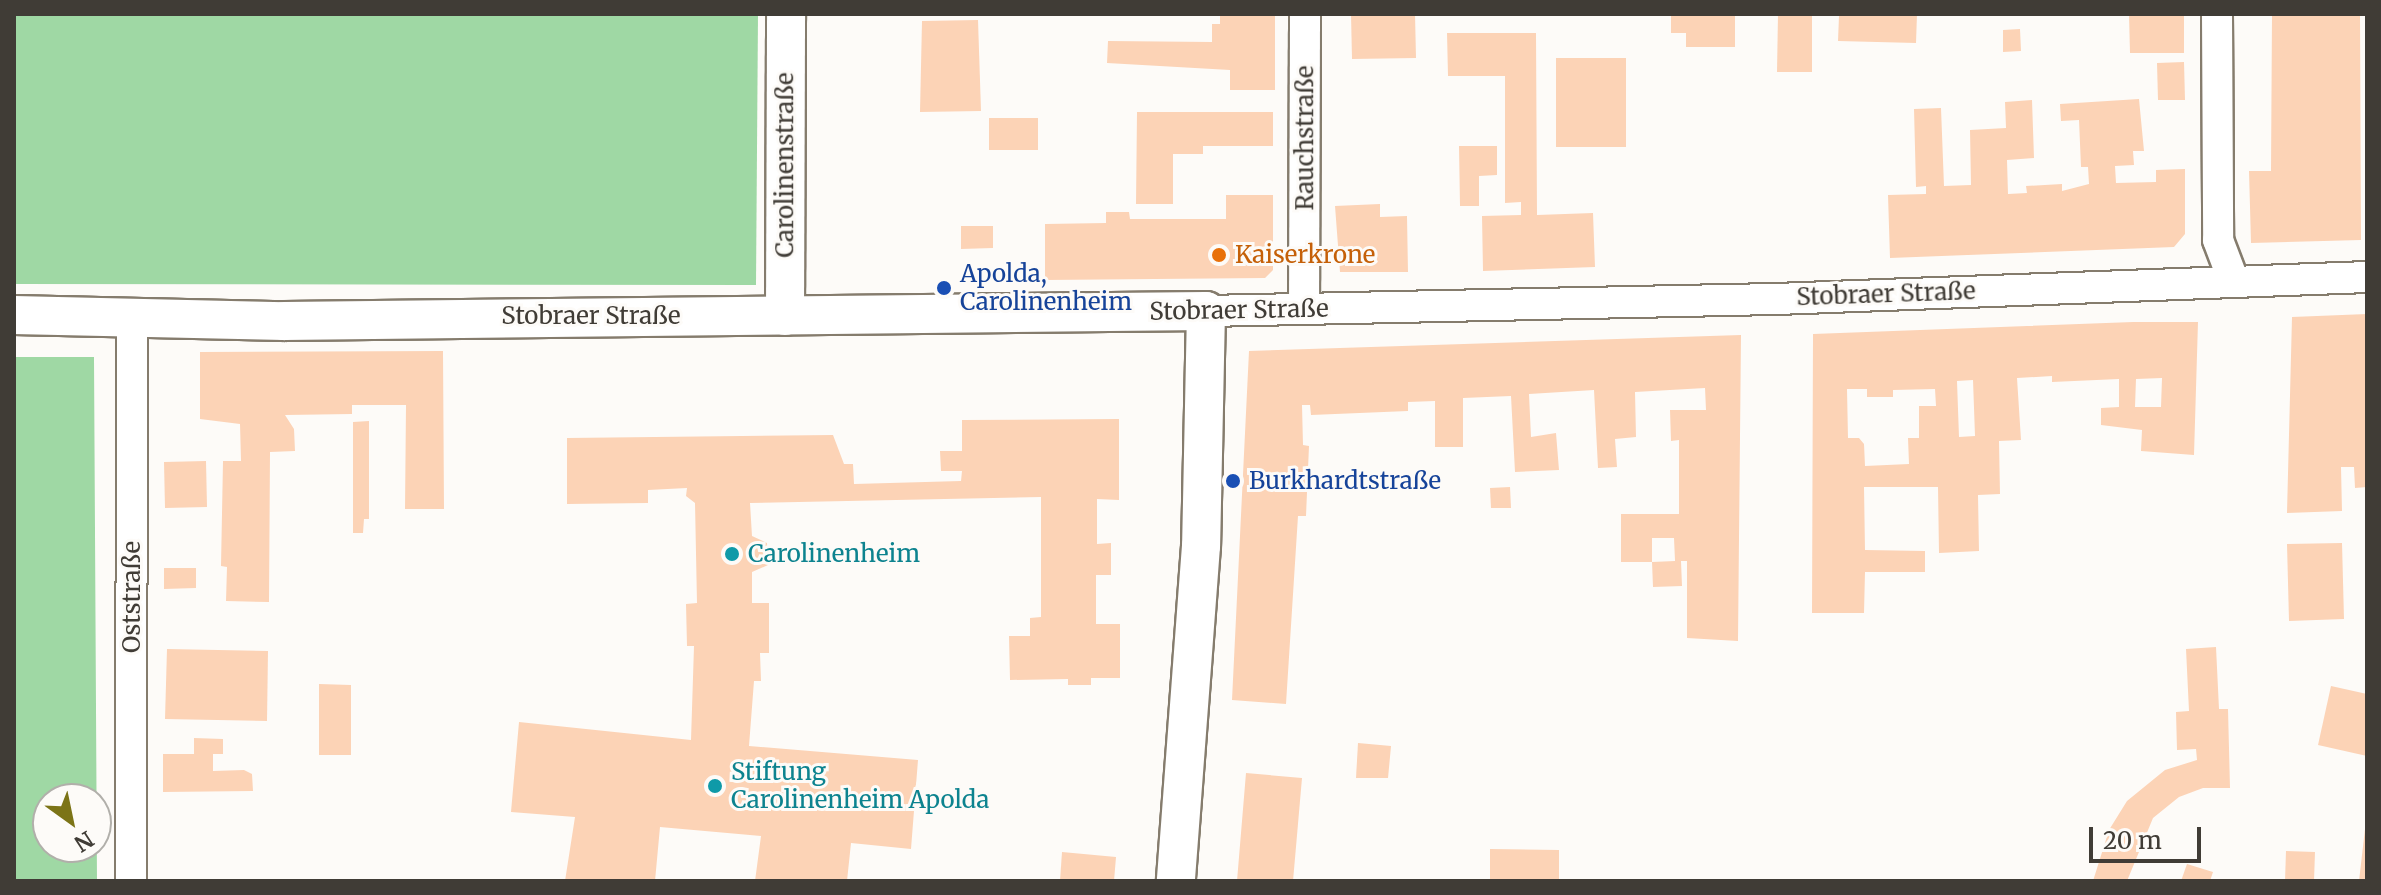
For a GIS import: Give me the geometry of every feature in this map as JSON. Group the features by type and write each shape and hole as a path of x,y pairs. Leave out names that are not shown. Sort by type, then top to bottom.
{"street":[{"name":"Carolinenstraße","path":"785,316 786,14"},
{"name":"Rauchstraße","path":"1304,309 1305,14"},
{"path":"2217,14 2218,240 2234,282"},
{"name":"Stobraer Straße","path":"14,315 132,314 284,321 1206,311 2367,277"},
{"path":"1176,881 1201,546 1206,311"},
{"name":"Oststraße","path":"131,881 132,314"}],"green space":[{"path":"14,14 758,14 756,285 14,284"},
{"path":"14,357 94,357 96,783 32,783 32,863 97,863 97,881 14,881"}],"building":[{"path":"1220,14 1275,14 1275,90 1230,90 1230,70 1107,63 1108,41 1212,42 1212,24 1220,24"},
{"path":"1351,14 1415,14 1416,58 1352,59"},
{"path":"1671,14 1735,14 1735,47 1686,47 1686,33 1671,33"},
{"path":"1778,14 1812,14 1812,72 1777,72"},
{"path":"1917,14 1916,43 1838,41 1839,16"},
{"path":"2129,14 2184,14 2184,53 2130,53"},
{"path":"2272,14 2360,14 2361,240 2251,243 2249,171 2271,171"},
{"path":"978,20 981,111 920,112 922,21"},
{"path":"2020,29 2021,51 2003,52 2003,30"},
{"path":"1447,33 1536,33 1537,215 1593,213 1595,267 1483,271 1482,216 1521,215 1521,202 1505,203 1505,76 1448,76"},
{"path":"1556,58 1626,58 1626,147 1556,147"},
{"path":"2184,62 2185,100 2158,100 2157,63"},
{"path":"2139,99 2144,151 2133,151 2134,165 2115,166 2116,183 2156,182 2156,170 2185,169 2185,234 2174,247 1890,258 1888,195 1926,194 1926,186 1916,187 1914,109 1941,108 1944,186 1971,185 1970,130 2006,128 2005,102 2032,100 2034,158 2007,160 2008,194 2027,193 2026,186 2062,184 2062,191 2089,184 2088,167 2081,167 2079,120 2061,121 2060,104"},
{"path":"1137,112 1273,112 1273,146 1203,146 1203,154 1173,154 1173,204 1136,204"},
{"path":"989,118 1038,118 1038,150 989,150"},
{"path":"1459,146 1497,146 1497,175 1479,176 1479,206 1460,206"},
{"path":"1226,195 1273,195 1273,270 1265,278 1045,280 1045,224 1106,223 1106,212 1129,212 1130,219 1226,219"},
{"path":"1380,204 1380,217 1407,216 1408,272 1340,272 1335,206"},
{"path":"961,226 993,226 993,248 961,249"},
{"path":"2367,314 2367,487 2355,488 2354,467 2341,467 2342,511 2287,513 2292,317"},
{"path":"2198,322 2194,455 2141,451 2142,430 2101,425 2101,408 2119,407 2119,379 2052,382 2052,376 2017,378 2021,440 1999,441 2000,494 1978,495 1979,551 1939,553 1938,487 1864,487 1865,550 1925,551 1925,572 1865,572 1864,613 1812,613 1813,334","holes":["2162,378 2161,407 2135,407 2136,379","1973,380 1975,436 1959,437 1957,381","1847,389 1867,389 1867,397 1893,397 1893,390 1935,389 1936,406 1919,406 1919,438 1908,438 1909,464 1865,466 1864,444 1859,438 1848,438"]},
{"path":"1741,335 1738,641 1687,638 1687,561 1681,561 1682,586 1653,587 1652,562 1621,562 1621,514 1679,514 1679,440 1671,441 1670,410 1706,410 1705,388 1635,392 1636,437 1615,439 1617,467 1598,468 1594,390 1529,394 1531,437 1556,433 1559,470 1515,472 1511,396 1463,398 1463,447 1435,447 1435,401 1408,402 1408,411 1311,415 1310,405 1302,405 1303,445 1309,446 1306,516 1298,516 1286,704 1232,700 1249,351","holes":["1652,538 1674,538 1675,561 1652,562"]},
{"path":"443,351 444,509 405,509 406,405 352,405 352,414 285,415 294,429 295,451 270,452 269,602 226,601 227,567 221,566 223,461 241,461 240,424 200,419 200,352"},
{"path":"1119,419 1119,500 1097,499 1097,544 1111,543 1111,575 1096,575 1096,624 1120,624 1120,678 1091,678 1091,685 1068,685 1068,679 1010,680 1009,636 1030,636 1030,618 1041,617 1041,497 750,503 752,536 767,543 768,565 752,572 752,603 769,603 769,653 760,653 761,681 754,681 749,746 918,760 911,849 851,843 847,881 755,881 761,836 660,827 655,881 565,881 575,817 511,812 519,722 691,740 694,646 687,646 686,604 697,603 695,503 686,496 687,488 648,490 648,503 567,504 567,438 833,435 844,464 853,464 854,484 961,481 962,471 941,471 940,451 962,451 962,420"},
{"path":"369,421 369,519 364,519 363,533 353,533 353,422"},
{"path":"206,461 207,507 165,508 164,462"},
{"path":"1510,487 1511,508 1491,508 1490,488"},
{"path":"2342,543 2344,619 2289,621 2287,544"},
{"path":"164,568 196,568 196,588 164,589"},
{"path":"2216,647 2219,709 2228,709 2230,788 2203,788 2179,797 2153,818 2127,881 2093,881 2109,830 2127,801 2165,770 2197,760 2196,749 2177,750 2176,712 2189,711 2186,649"},
{"path":"167,649 268,651 267,721 165,719"},
{"path":"319,684 351,685 351,755 319,755"},
{"path":"2331,686 2367,694 2367,756 2318,745"},
{"path":"194,738 223,739 223,754 213,754 213,771 244,770 252,774 253,791 163,792 163,754 194,754"},
{"path":"1358,743 1391,746 1388,778 1356,778"},
{"path":"1246,773 1302,778 1293,881 1237,881"},
{"path":"2365,829 2367,881 2359,881"},
{"path":"1490,849 1559,850 1559,881 1490,881"},
{"path":"2286,851 2315,852 2314,881 2285,881"},
{"path":"1062,852 1116,857 1114,881 1060,881"},
{"path":"2187,864 2213,872 2210,881 2181,881"}],"place":[{"name":"Kaiserkrone","path":"1219,255"},
{"name":"Apolda, Carolinenheim","path":"944,288"},
{"name":"Burkhardtstraße","path":"1233,481"},
{"name":"Carolinenheim","path":"732,554"},
{"name":"Stiftung Carolinenheim Apolda","path":"715,786"}]}
